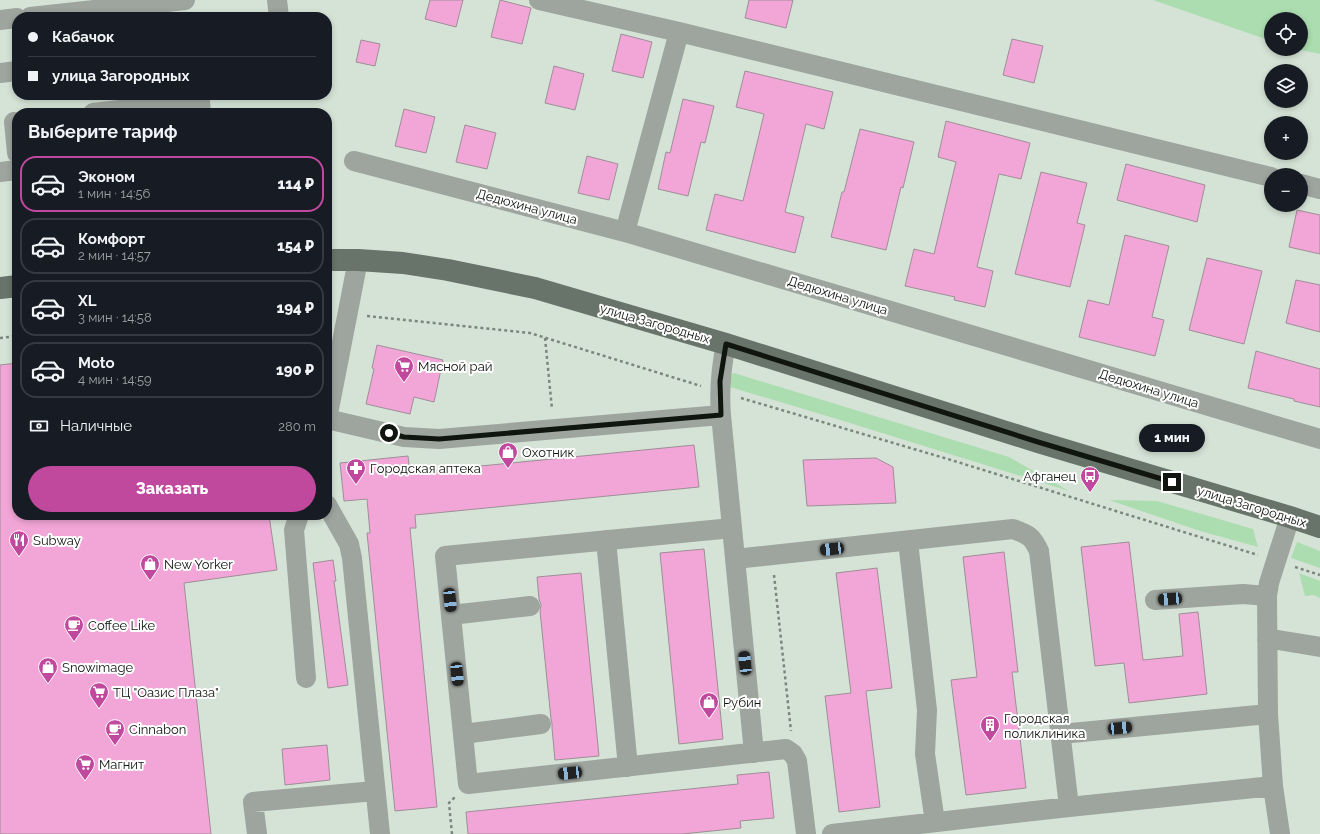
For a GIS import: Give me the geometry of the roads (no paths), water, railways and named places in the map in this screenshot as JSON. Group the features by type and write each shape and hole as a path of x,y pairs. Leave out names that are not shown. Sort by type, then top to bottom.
{"main road":[{"name":"улица Загородных","path":"332,260 403,263 520,284 726,344 1038,442 1320,527"},
{"path":"0,288 12,287"}],"lane":[{"path":"76,12 185,0"},
{"path":"189,0 190,12"},
{"path":"277,0 278,12"},
{"path":"539,0 679,32 1264,175"},
{"path":"0,20 12,19"},
{"path":"625,232 679,32"},
{"path":"0,73 12,72"},
{"path":"146,108 200,103"},
{"name":"Дедюхина улица","path":"354,161 625,232 1320,439"},
{"path":"0,172 12,171"},
{"path":"1308,186 1320,189"},
{"path":"332,393 358,260"},
{"path":"726,344 721,370 721,415 754,753"},
{"path":"332,420 404,437 439,439 721,415"},
{"path":"332,514 349,544 352,558 380,834"},
{"path":"1280,834 1273,786 1268,714 1267,596 1269,583 1290,517"},
{"path":"297,520 294,530 306,678"},
{"path":"732,528 446,556 468,784 786,749 793,754 797,761 806,834"},
{"path":"735,559 1013,529 1026,534 1034,540 1039,551 1069,807"},
{"path":"606,540 628,766"},
{"path":"908,541 927,710 925,754 935,822"},
{"path":"1155,600 1243,594 1267,596"},
{"path":"452,615 530,606"},
{"path":"1267,640 1278,640 1320,646"},
{"path":"1060,734 1268,714"},
{"path":"463,734 541,724"},
{"path":"832,834 1273,786"},
{"path":"257,834 253,802 375,791"}],"place":[{"name":"Мясной рай","path":"404,383"},
{"name":"Охотник","path":"508,469"},
{"name":"Городская аптека","path":"356,485"},
{"name":"Афганец","path":"1090,493"},
{"name":"Subway","path":"19,557"},
{"name":"New Yorker","path":"150,581"},
{"name":"Coffee Like","path":"74,642"},
{"name":"Snowimage","path":"48,684"},
{"name":"ТЦ \"Оазис Плаза\"","path":"99,709"},
{"name":"Рубин","path":"709,719"},
{"name":"Городская поликлиника","path":"990,742"},
{"name":"Cinnabon","path":"115,746"},
{"name":"Магнит","path":"85,781"}]}
